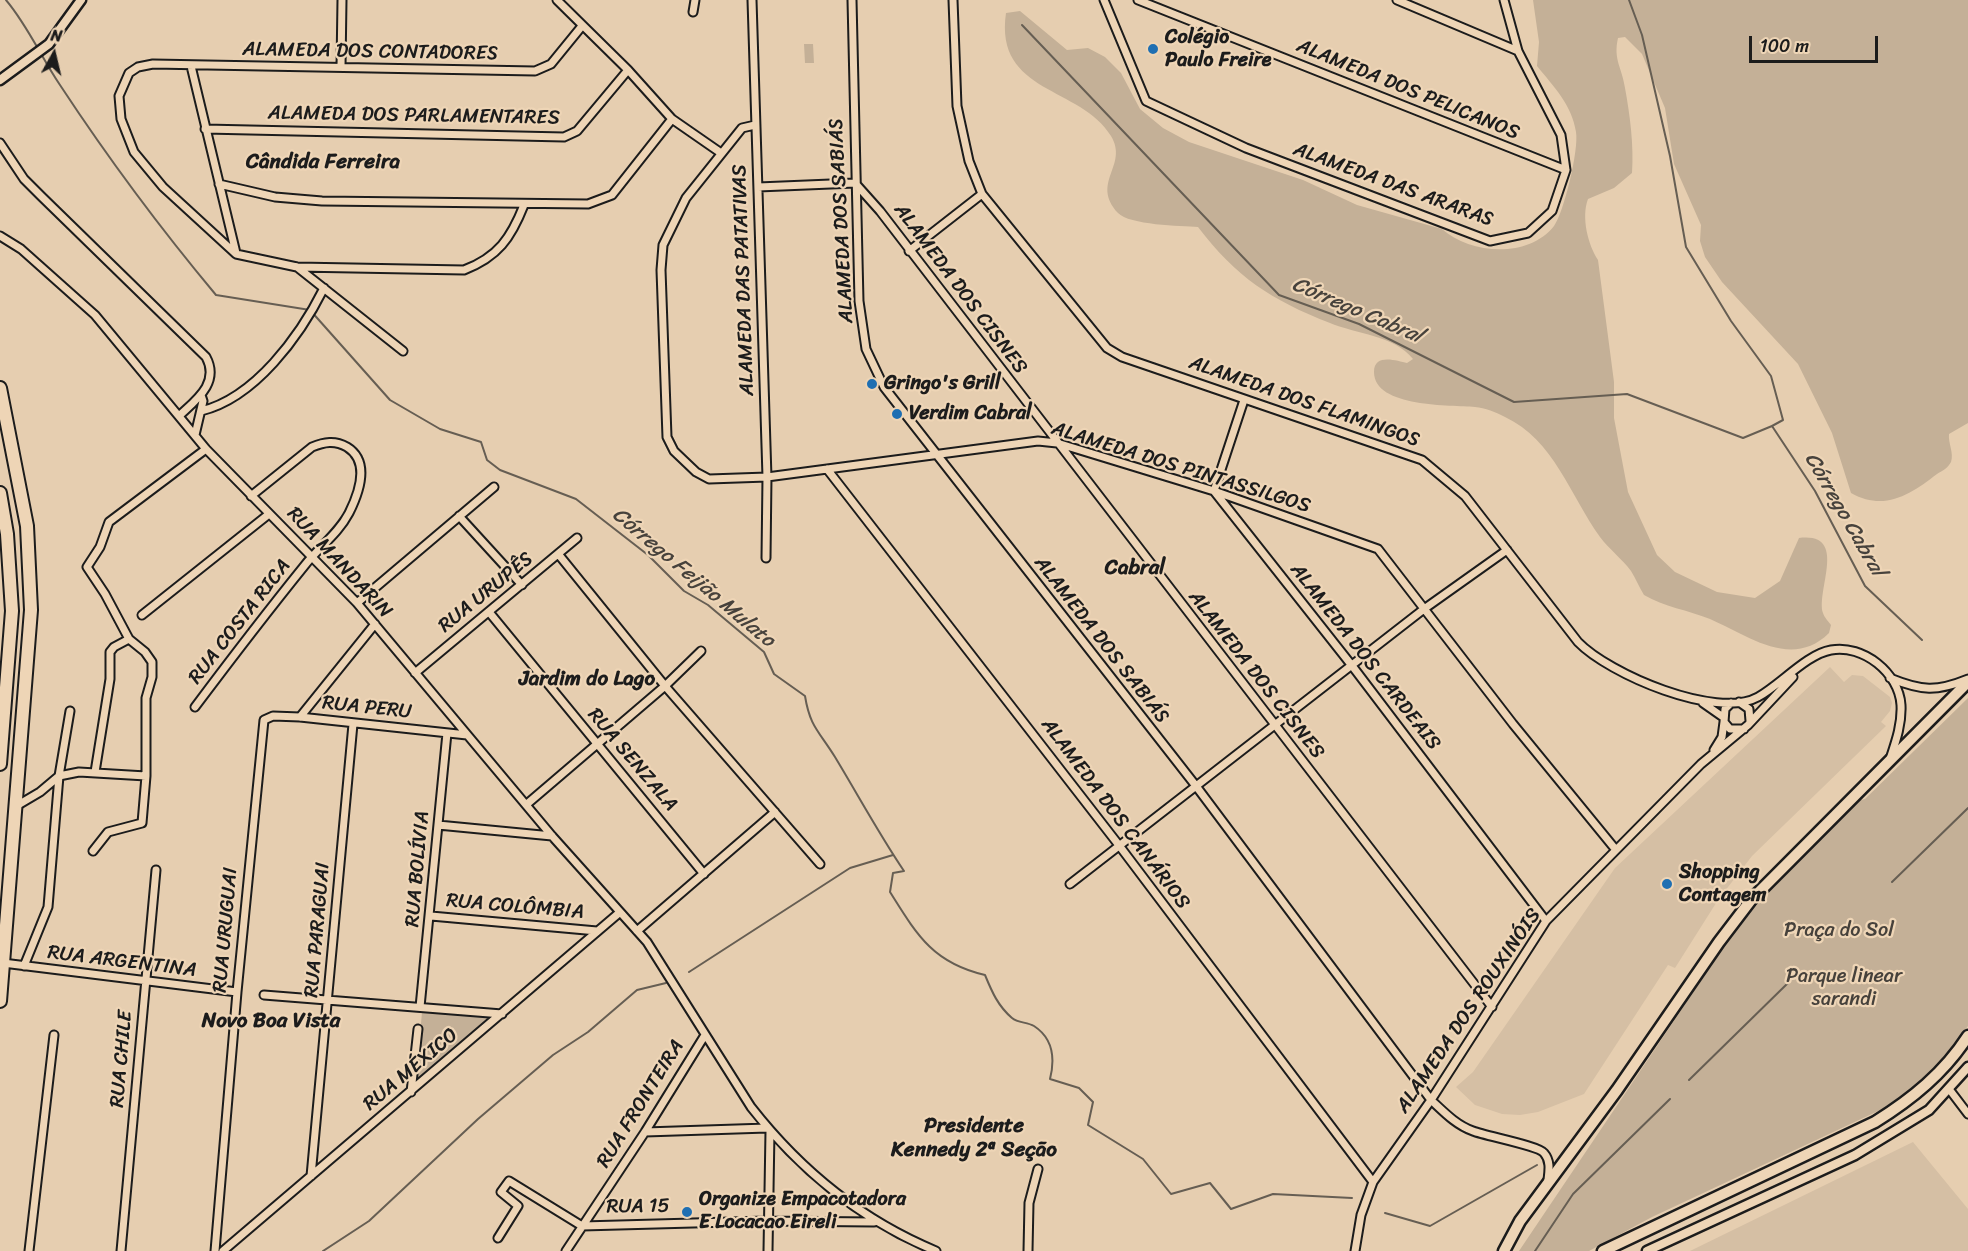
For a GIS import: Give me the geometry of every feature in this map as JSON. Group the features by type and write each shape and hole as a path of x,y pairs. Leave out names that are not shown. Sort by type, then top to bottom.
{"highway":[{"path":"0,388 27,526 31,610 18,805 0,1001"},
{"path":"0,494 7,534 12,610 0,764"}],"main road":[{"path":"1504,1251 1520,1221 1617,1090 1719,942 1751,900 1968,681"},
{"path":"1603,1251 1875,1122 1907,1102 1933,1079 1968,1036"}],"street":[{"path":"0,80 29,62 49,44 81,0"},
{"path":"341,67 342,0"},
{"path":"557,0 628,70 672,119 721,153"},
{"path":"693,12 695,0"},
{"name":"ALAMEDA DAS PATATIVAS","path":"752,0 767,477 766,558"},
{"name":"ALAMEDA DOS SABIÁS","path":"852,0 858,301 866,349 884,387 932,453 1196,786 1431,1100 1448,1117 1470,1130 1498,1140 1534,1146 1544,1152 1550,1164 1548,1183"},
{"name":"ALAMEDA DOS FLAMINGOS","path":"953,0 960,125 969,161 982,194 1107,348 1122,357 1422,460 1465,496 1590,655 1620,672 1701,701 1735,703"},
{"name":"ALAMEDA DAS ARARAS","path":"1104,0 1146,101 1246,148 1490,241 1528,233 1552,211 1566,170 1561,135 1518,51 1504,0"},
{"name":"ALAMEDA DOS PELICANOS","path":"1138,0 1566,170"},
{"path":"1397,0 1518,51"},
{"name":"ALAMEDA DOS CONTADORES","path":"236,254 163,187 134,152 122,119 119,96 129,73 138,67 153,64 534,71 551,64 582,26"},
{"path":"191,66 236,254 297,267 464,270 488,259 503,247 524,205"},
{"name":"ALAMEDA DOS PARLAMENTARES","path":"205,129 564,137 578,131 628,70"},
{"path":"219,184 275,197 322,201 579,205 612,195 672,119"},
{"name":"ALAMEDA DOS PINTASSILGOS","path":"755,125 742,128 686,198 663,245 661,270 667,437 674,451 696,472 709,479 767,477 932,453 1038,441 1057,443 1214,491 1378,549 1616,850"},
{"path":"0,143 33,188 197,346 210,365 209,383 201,395 179,416"},
{"path":"758,187 855,183"},
{"name":"ALAMEDA DOS CISNES","path":"855,183 1492,1007"},
{"path":"909,251 982,194"},
{"name":"RUA MANDARIN","path":"0,236 28,255 95,315 206,449 357,603 552,836 637,931 673,979 705,1035 769,1129 821,1183 874,1222 936,1251"},
{"path":"297,267 403,351"},
{"path":"201,411 221,406 284,354 324,288"},
{"path":"195,435 203,401 201,395"},
{"path":"1214,491 1244,400"},
{"name":"RUA COSTA RICA","path":"195,707 312,556 338,532 354,501 362,475 358,458 352,450 341,444 322,443 312,447 251,496"},
{"path":"93,851 108,832 124,826 141,825 146,776 146,698 152,677 152,662 146,652 129,639 105,594 87,570 87,565 100,547 110,522 206,449"},
{"name":"ALAMEDA DOS CANÁRIOS","path":"827,469 1118,844 1373,1182"},
{"path":"357,603 494,487"},
{"name":"ALAMEDA DOS CARDEAIS","path":"1214,491 1353,667 1546,921"},
{"path":"142,615 269,514"},
{"path":"459,516 522,585"},
{"name":"RUA URUPÊS","path":"415,673 577,538"},
{"path":"1070,884 1273,724 1353,667 1424,609 1507,550"},
{"path":"559,555 665,686 820,864"},
{"name":"RUA SENZALA","path":"489,612 705,874"},
{"path":"300,717 375,624"},
{"path":"95,772 110,679 110,652 114,646 129,639"},
{"path":"1805,664 1744,728 1730,729 1723,720 1725,709 1735,703 1759,696 1805,664 1828,650 1846,648 1863,652 1889,677 1899,693 1901,723 1890,759"},
{"path":"527,804 665,686 701,651"},
{"path":"1889,677 1912,687 1934,690 1968,681"},
{"name":"ALAMEDA DOS FLAMINGOS","path":"1701,701 1723,720"},
{"path":"1735,703 1749,709 1750,721"},
{"path":"24,966 48,907 59,776 70,711"},
{"name":"RUA PERU","path":"264,720 273,716 300,717 467,735"},
{"name":"RUA URUGUAI","path":"215,1251 237,992 264,720"},
{"name":"ALAMEDA DOS ROUXINÓIS","path":"1355,1251 1361,1215 1373,1182 1431,1100 1546,921 1701,764 1720,742 1723,720"},
{"name":"RUA PARAGUAI","path":"312,1176 353,724"},
{"name":"ALAMEDA DOS ROUXINÓIS","path":"1701,764 1744,728"},
{"name":"RUA BOLÍVIA","path":"420,1007 447,733"},
{"path":"18,805 40,792 59,776 95,772 146,776"},
{"path":"637,931 774,812"},
{"path":"438,825 552,836"},
{"name":"RUA CHILE","path":"121,1251 156,870"},
{"name":"RUA MÉXICO","path":"224,1251 619,913"},
{"name":"RUA COLÔMBIA","path":"430,916 597,931"},
{"name":"RUA ARGENTINA","path":"3,963 237,992"},
{"path":"264,995 501,1014"},
{"path":"411,1092 417,1029"},
{"path":"30,1251 54,1035"},
{"name":"RUA FRONTEIRA","path":"566,1251 645,1132 705,1035"},
{"path":"1647,1251 1855,1155 1929,1110 1968,1067"},
{"path":"1949,1089 1968,1114"},
{"path":"645,1132 769,1129 768,1251"},
{"path":"1028,1251 1029,1203 1038,1169"},
{"path":"498,1238 518,1206 501,1192 509,1181 582,1226"},
{"name":"RUA 15","path":"582,1226 767,1221 874,1222"},
{"path":"914,1251 918,1244"}],"shaded area":[{"name":"Shopping Contagem","path":"1830,667 1844,682 1852,675 1863,676 1890,697 1892,703 1890,711 1881,722 1886,726 1752,856 1718,900 1675,968 1668,965 1584,1094 1538,1112 1520,1115 1502,1114 1475,1105 1456,1087 1473,1072 1615,868"},
{"path":"1913,1142 1968,1209 1968,1251 1690,1251"}],"green space":[{"path":"1533,0 1968,0 1968,423 1949,434 1952,459 1947,468 1907,494 1886,501 1875,501 1851,493 1832,433 1798,364 1722,282 1705,257 1700,241 1701,225 1674,164 1665,108 1642,54 1625,37 1618,38 1617,58 1624,81 1631,131 1632,173 1614,188 1588,199 1585,222 1591,247 1598,260 1614,382 1614,418 1628,492 1657,555 1675,572 1717,592 1755,598 1780,581 1799,538 1814,539 1823,544 1827,553 1827,565 1822,603 1825,618 1831,625 1829,633 1815,644 1800,649 1769,646 1710,619 1660,603 1644,595 1631,571 1600,537 1589,521 1549,454 1522,427 1502,415 1483,408 1433,405 1400,398 1387,392 1377,384 1374,372 1378,362 1392,360 1407,363 1413,359 1396,345 1374,336 1340,327 1272,296 1226,260 1198,227 1144,222 1124,217 1118,213 1110,202 1108,192 1108,183 1116,156 1111,136 1097,120 1080,107 1026,74 1013,59 1006,39 1006,13 1020,11 1067,50 1088,48 1105,57 1121,73 1140,109 1163,128 1189,142 1303,180 1357,205 1442,229 1468,244 1483,248 1515,248 1543,237 1558,219 1573,166 1576,141 1571,113 1537,66 1539,42"},
{"path":"804,44 813,44 814,63 805,63"},
{"name":"Parque linear sarandi","path":"1968,698 1968,1026 1941,1059 1891,1105 1652,1217 1589,1251 1519,1251 1725,945 1756,906 1857,801 1865,799"},
{"path":"422,1012 492,1018 416,1081"}],"waterway":[{"name":"Córrego Feijão Mulato","path":"6,0 21,20 60,85 116,166 216,295 310,310 390,400 440,429 481,442 487,460 500,470 576,499 648,555 684,591 708,605 764,652 774,674 805,696 816,728 904,871 893,873 890,892 909,921 918,934 939,955 967,970 985,975 999,1004 1012,1018 1041,1031 1051,1050 1050,1079 1079,1088 1093,1102 1088,1125 1143,1159 1171,1194 1210,1183 1231,1209 1273,1194 1352,1198"},
{"name":"Córrego Cabral","path":"1629,0 1642,35 1670,156 1686,247 1731,321 1771,376 1783,420 1772,426 1815,491 1865,586 1922,640"},
{"name":"Córrego Cabral","path":"1022,25 1279,295 1359,324 1514,402 1627,394 1743,438 1772,426"},
{"path":"1892,882 1968,808"},
{"path":"689,972 850,868 893,855"},
{"path":"1689,1080 1789,982"},
{"path":"323,1251 369,1221 478,1119 553,1055 588,1032 637,990 666,983"},
{"name":"Córrego Feijão Mulato","path":"1535,1251 1573,1194 1670,1099"},
{"name":"Córrego Feijão Mulato","path":"1385,1213 1430,1226 1537,1165"}],"place":[{"name":"Colégio Paulo Freire","path":"1153,49"},
{"name":"Gringo's Grill","path":"872,384"},
{"name":"Verdim Cabral","path":"897,414"},
{"name":"Shopping Contagem","path":"1667,884"},
{"name":"Organize Empacotadora E Locacao Eireli","path":"687,1212"}],"district":[{"name":"Cândida Ferreira","path":"323,163"},
{"name":"Cabral","path":"1135,569"},
{"name":"Jardim do Lago","path":"587,680"},
{"name":"Novo Boa Vista","path":"271,1022"},
{"name":"Presidente Kennedy 2ª Seção","path":"974,1139"}],"park label":[{"name":"Praça do Sol","path":"1839,931"}]}
